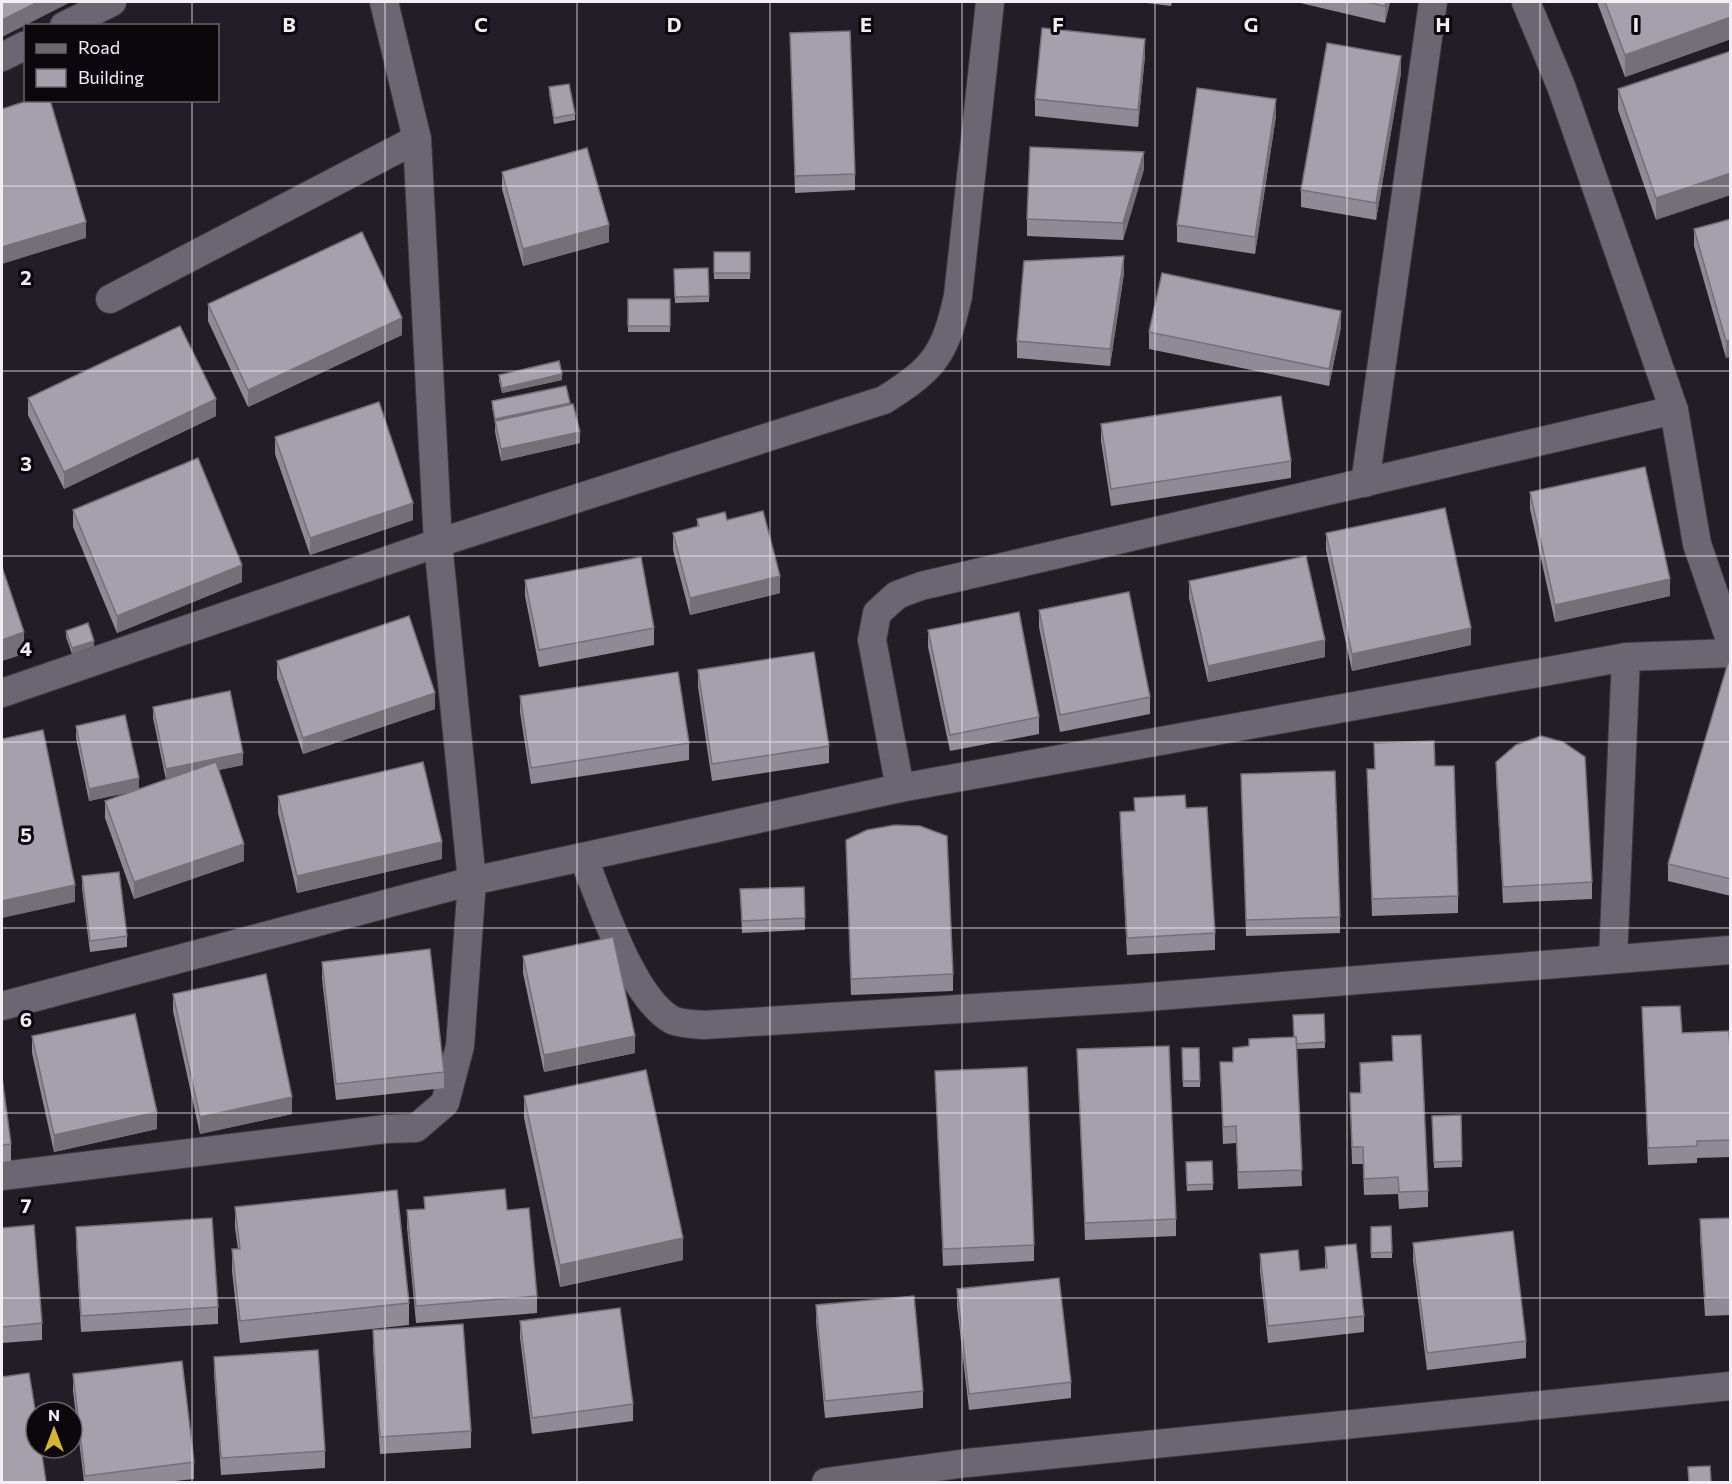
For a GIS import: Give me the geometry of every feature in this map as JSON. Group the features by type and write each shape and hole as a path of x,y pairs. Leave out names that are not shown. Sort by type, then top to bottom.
{"street":[{"path":"68,24 112,2"},
{"path":"2,1176 386,1129 416,1128 445,1103 460,1046 472,881 438,543 417,139 384,2"},
{"path":"2,693 438,543 884,400 916,380 936,359 951,327 958,296 990,2"},
{"path":"1365,483 1433,2"},
{"path":"1526,2 1561,86 1674,410 1697,544 1731,640"},
{"path":"2,57 24,46"},
{"path":"110,299 417,139"},
{"path":"900,788 872,640 877,613 897,595 921,586 1674,410"},
{"path":"2,1006 472,881 900,788 1626,657 1731,652"},
{"path":"1613,959 1626,657"},
{"path":"583,857 623,954 638,983 654,1006 674,1021 704,1025 1135,998 1731,950"},
{"path":"826,1482 973,1473 1731,1386"}],"building":[{"path":"2,2 38,2 2,20"},
{"path":"1366,2 1386,2 1385,6"},
{"path":"1605,2 1731,2 1731,17 1625,55"},
{"path":"1042,28 1145,39 1138,110 1035,99"},
{"path":"850,31 855,174 795,176 790,33"},
{"path":"1327,43 1401,56 1376,203 1301,190"},
{"path":"1731,51 1731,173 1656,198 1618,89"},
{"path":"569,84 575,114 554,118 549,87"},
{"path":"1197,88 1276,99 1255,237 1177,225"},
{"path":"24,102 51,102 86,222 2,247 2,109"},
{"path":"1030,147 1144,152 1123,223 1027,219"},
{"path":"587,148 609,225 523,249 502,172"},
{"path":"1731,219 1731,340 1726,341 1694,229"},
{"path":"362,232 402,318 248,390 208,304"},
{"path":"714,252 750,252 750,273 714,273"},
{"path":"1124,256 1110,349 1017,341 1024,261"},
{"path":"708,268 709,296 675,297 674,269"},
{"path":"1162,273 1341,311 1329,369 1149,332"},
{"path":"628,299 670,299 670,326 628,326"},
{"path":"180,326 216,399 64,472 28,398"},
{"path":"559,361 562,374 502,388 499,375"},
{"path":"566,386 570,403 495,419 492,401"},
{"path":"1281,396 1291,461 1111,489 1101,424"},
{"path":"379,402 413,503 310,538 275,437"},
{"path":"573,404 580,432 501,449 495,421"},
{"path":"198,458 242,565 117,616 73,510"},
{"path":"1645,467 1670,579 1555,605 1530,492"},
{"path":"1445,508 1471,628 1352,654 1326,533"},
{"path":"763,511 780,576 690,598 673,533 699,526 697,519 725,512 727,520"},
{"path":"1306,556 1325,640 1208,666 1189,581"},
{"path":"641,557 654,628 539,650 525,580"},
{"path":"2,567 24,632 2,640"},
{"path":"1129,592 1150,697 1060,715 1039,610"},
{"path":"1019,612 1039,717 950,735 928,630"},
{"path":"409,616 435,693 303,738 277,661"},
{"path":"88,623 94,641 72,648 66,631"},
{"path":"814,652 829,746 712,764 698,670"},
{"path":"1728,663 1731,663 1731,879 1668,864"},
{"path":"678,672 689,743 531,768 520,696"},
{"path":"230,691 243,753 166,769 153,707"},
{"path":"125,715 139,778 89,789 76,726"},
{"path":"43,730 75,885 2,901 2,739"},
{"path":"1541,736 1563,742 1585,757 1592,882 1503,887 1496,762 1516,745"},
{"path":"1434,741 1435,766 1454,766 1458,896 1372,899 1367,769 1375,769 1374,743"},
{"path":"216,762 244,844 134,882 105,801"},
{"path":"423,762 442,842 297,876 278,796"},
{"path":"1335,771 1340,917 1246,920 1241,774"},
{"path":"1185,795 1186,808 1207,807 1215,933 1127,938 1120,812 1135,811 1134,798"},
{"path":"895,825 920,826 947,836 953,974 851,979 846,840 867,830"},
{"path":"119,872 127,936 90,941 82,876"},
{"path":"804,887 805,918 742,921 740,889"},
{"path":"613,937 635,1036 544,1055 523,956"},
{"path":"430,949 444,1072 336,1084 322,962"},
{"path":"266,974 292,1097 200,1117 173,994"},
{"path":"1680,1006 1682,1033 1729,1031 1731,1140 1697,1141 1697,1146 1648,1148 1642,1007"},
{"path":"135,1014 157,1112 54,1135 32,1036"},
{"path":"1324,1014 1325,1042 1297,1044 1296,1037 1294,1037 1293,1015"},
{"path":"1421,1035 1428,1191 1399,1192 1398,1177 1364,1179 1363,1147 1352,1147 1350,1093 1361,1093 1360,1063 1393,1061 1392,1036"},
{"path":"1296,1037 1302,1170 1238,1172 1236,1126 1223,1127 1220,1062 1233,1062 1233,1048 1249,1046 1249,1039"},
{"path":"1169,1046 1176,1219 1085,1223 1077,1049"},
{"path":"1182,1048 1199,1048 1200,1081 1183,1081"},
{"path":"1027,1067 1034,1245 943,1249 935,1071"},
{"path":"646,1070 683,1238 560,1265 524,1096"},
{"path":"2,1077 11,1144 2,1145"},
{"path":"1461,1115 1462,1161 1434,1162 1432,1116"},
{"path":"1212,1161 1213,1184 1187,1185 1186,1162"},
{"path":"505,1189 507,1210 529,1208 537,1296 416,1306 407,1210 425,1209 424,1197"},
{"path":"397,1190 409,1303 240,1321 232,1249 240,1249 235,1207"},
{"path":"212,1218 218,1307 81,1316 76,1227"},
{"path":"1731,1218 1731,1298 1705,1299 1700,1219"},
{"path":"34,1225 42,1323 2,1327 2,1228"},
{"path":"1391,1226 1392,1252 1371,1253 1371,1227"},
{"path":"1513,1231 1526,1341 1427,1353 1413,1243"},
{"path":"1356,1244 1364,1316 1268,1326 1260,1254 1298,1250 1300,1271 1327,1268 1325,1247"},
{"path":"1059,1278 1071,1382 969,1394 957,1289"},
{"path":"914,1296 923,1391 825,1401 816,1305"},
{"path":"620,1308 633,1404 532,1418 520,1321"},
{"path":"463,1324 471,1431 380,1437 373,1330"},
{"path":"318,1350 325,1451 221,1458 214,1357"},
{"path":"182,1361 194,1462 85,1476 84,1400 76,1400 73,1374"},
{"path":"29,1373 34,1400 24,1400 24,1460 43,1460 46,1482 2,1482 2,1377"},
{"path":"1710,1466 1711,1482 1689,1482 1688,1467"}]}
